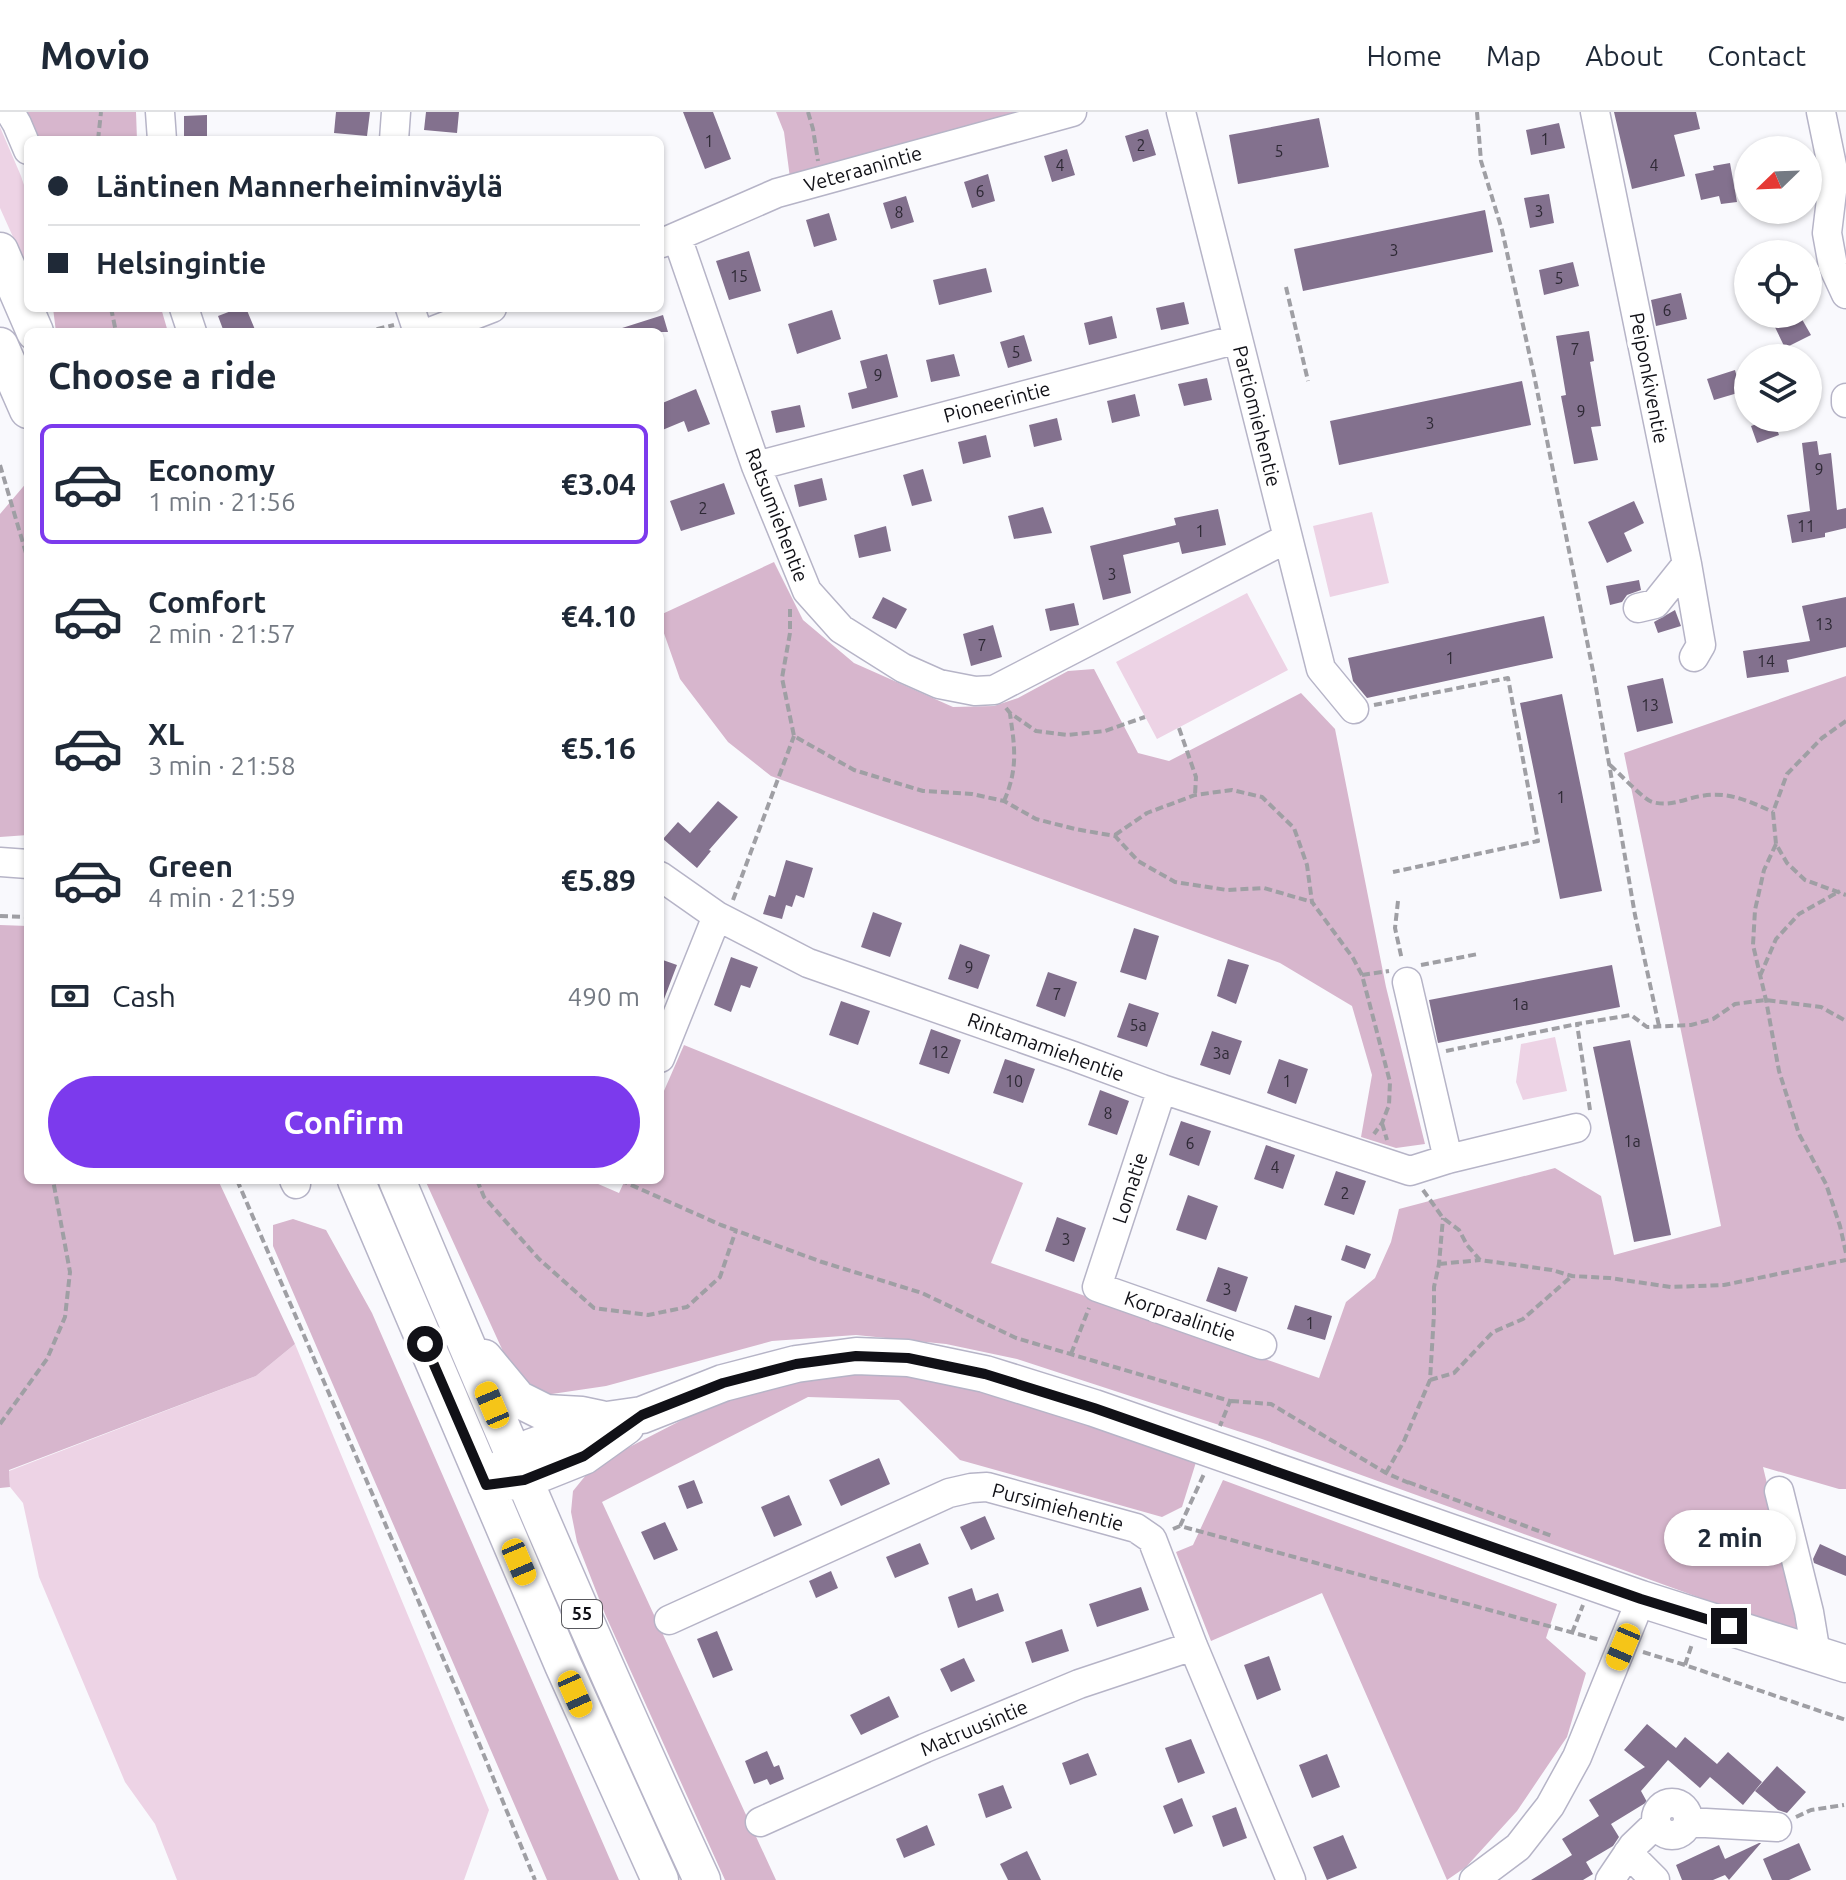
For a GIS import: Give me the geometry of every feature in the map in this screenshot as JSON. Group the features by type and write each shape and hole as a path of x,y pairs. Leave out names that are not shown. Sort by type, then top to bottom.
{"main road":[{"path":"0,251 24,303"},
{"path":"0,346 24,401"},
{"path":"358,1184 486,1485 519,1469 584,1456 642,1415"},
{"path":"399,1184 519,1469"},
{"path":"459,1326 518,1399 546,1413 607,1420"},
{"path":"519,1469 532,1447 607,1420 642,1415 723,1383 796,1364 856,1356 908,1358 985,1374 1094,1408 1641,1599 1831,1659"},
{"name":"55","path":"519,1469 702,1880"},
{"name":"55","path":"486,1485 660,1880"}],"street":[{"path":"10,112 24,141"},
{"path":"160,112 162,136"},
{"path":"394,136 396,112"},
{"name":"Veteraanintie","path":"668,240 777,193 1072,112"},
{"name":"Partiomiehentie","path":"1181,112 1321,669 1354,709"},
{"name":"Peiponkiventie","path":"1595,112 1687,564 1697,651"},
{"path":"1821,112 1834,175 1827,233 1833,266 1846,294"},
{"name":"Ratsumiehentie","path":"668,240 807,591 841,629 903,668 939,684 975,691 994,690"},
{"path":"440,328 482,312"},
{"name":"Pioneerintie","path":"756,466 1238,339"},
{"path":"994,690 1288,538"},
{"path":"1638,608 1655,604 1687,564"},
{"path":"0,862 24,864"},
{"name":"Rintamamiehentie","path":"664,879 717,916 808,963 1162,1089 1410,1171"},
{"path":"664,1048 717,916"},
{"path":"1405,976 1448,1159"},
{"name":"Lomatie","path":"1097,1287 1162,1089"},
{"path":"1410,1171 1576,1128"},
{"name":"Korpraalintie","path":"1097,1287 1262,1345"},
{"name":"Pursimiehentie","path":"669,1620 949,1493 971,1488 987,1487 1136,1528 1152,1539"},
{"path":"1779,1491 1809,1612 1831,1659"},
{"path":"1152,1539 1193,1646 1291,1880"},
{"path":"1474,1880 1518,1847 1550,1806 1577,1757 1641,1599"},
{"name":"Matruusintie","path":"760,1822 925,1748 1079,1684 1193,1646"},
{"path":"1610,1880 1633,1846 1656,1824 1660,1808 1668,1803 1682,1806 1688,1822 1777,1827"},
{"path":"1628,1853 1655,1880"}],"path":[{"path":"98,136 101,112"},
{"path":"808,112 821,180"},
{"path":"1477,112 1481,161 1502,230 1534,375 1610,765 1635,915 1659,1026"},
{"path":"1286,287 1308,381"},
{"path":"0,465 24,546"},
{"path":"717,916 734,899 794,736 782,678 790,633 790,607"},
{"path":"1354,709 1508,678 1538,841 1393,872"},
{"path":"994,690 1010,713 1036,731 1067,735 1105,731 1145,717"},
{"path":"1004,801 1013,779 1014,743 1010,713"},
{"path":"1846,721 1822,738 1787,774 1773,812 1776,844 1787,863 1805,880 1846,895"},
{"path":"1179,728 1196,777 1195,795"},
{"path":"794,736 854,770 923,791 972,794 1004,801 1036,819 1115,836 1138,861 1175,882 1227,890 1264,888 1312,902"},
{"path":"1610,765 1650,802 1674,804 1722,794 1742,797 1773,812"},
{"path":"1115,836 1147,813 1195,795 1232,790 1262,797 1294,828 1307,865 1312,902 1362,975 1390,1082 1389,1105 1382,1123 1356,1154"},
{"path":"1776,844 1764,870 1755,910 1753,945 1779,1071 1799,1134 1826,1184 1846,1253"},
{"path":"1760,978 1776,939 1799,914 1840,891"},
{"path":"1398,901 1395,928 1405,976"},
{"path":"0,916 24,917"},
{"path":"1362,975 1405,976 1478,954"},
{"path":"1423,1056 1631,1015 1647,1027 1691,1025 1713,1019 1735,1004 1766,1000 1821,1007 1846,1021"},
{"path":"1576,1128 1591,1119 1577,1024"},
{"path":"1410,1171 1443,1218 1459,1230 1480,1260"},
{"path":"0,1424 47,1359 65,1317 70,1272 54,1184"},
{"path":"239,1184 465,1709 535,1880"},
{"path":"479,1184 484,1197 539,1259 594,1308 648,1315 687,1307 720,1277 736,1230"},
{"path":"628,1184 736,1230 822,1262 922,1293 1016,1338 1230,1401 1271,1404 1386,1473 1408,1482 1424,1496"},
{"path":"1386,1473 1404,1441 1430,1380 1434,1287 1443,1218"},
{"path":"1439,1264 1480,1260 1552,1270 1572,1276 1671,1287 1724,1285 1846,1260"},
{"path":"1430,1380 1454,1373 1493,1332 1523,1319 1572,1276"},
{"path":"1071,1354 1097,1287"},
{"path":"1218,1432 1230,1401"},
{"path":"1180,1526 1205,1471"},
{"path":"1152,1539 1180,1526 1685,1665 1846,1720"},
{"path":"1777,1827 1811,1810 1844,1805"}],"shaded area":[{"path":"23,112 136,112 137,136 32,136"},
{"path":"776,112 1037,112 790,178 784,132"},
{"path":"0,127 24,185 24,261 0,208"},
{"path":"54,312 162,312 167,328 56,328"},
{"path":"24,486 24,835 0,837 0,514"},
{"path":"1372,512 1389,583 1330,597 1313,526"},
{"path":"774,562 803,620 854,663 953,707 994,706 1018,698 1068,671 1094,669 1138,753 1169,761 1301,693 1335,729 1386,987 1425,1144 1396,1148 1361,1137 1372,1075 1352,1006 1280,963 771,776 728,742 680,679 664,633 664,613"},
{"path":"1247,593 1288,670 1157,739 1116,662"},
{"path":"1846,676 1846,1489 1763,1467 1798,1611 1800,1634 1262,1439 1017,1359 946,1344 856,1335 772,1341 606,1386 545,1395 511,1369 427,1184 598,1184 619,1193 623,1184 664,1184 664,1091 684,1045 1023,1183 991,1263 1319,1378 1346,1302 1375,1278 1391,1242 1399,1209 1555,1168 1601,1196 1614,1255 1721,1226 1624,753"},
{"path":"0,925 24,926 24,1184 220,1184 295,1344 256,1376 9,1470 10,1487 0,1488"},
{"path":"1555,1037 1567,1091 1523,1100 1516,1082 1521,1044"},
{"path":"293,1219 326,1230 372,1313 619,1880 547,1880 273,1246 273,1225"},
{"path":"295,1344 489,1810 464,1880 177,1880 155,1824 125,1782 39,1577 23,1503 10,1487 9,1471 256,1376"},
{"path":"884,1370 961,1384 1197,1459 1182,1507 1162,1517 960,1460 899,1400 808,1397 602,1502 776,1880 725,1880 605,1614 577,1542 571,1512 573,1491 586,1475 610,1457 711,1405 799,1379"},
{"path":"1223,1480 1557,1604 1546,1638 1586,1673 1567,1737 1517,1811 1466,1867 1447,1880 1322,1593 1211,1641 1176,1552 1193,1545"}],"building":[{"path":"336,112 370,112 367,136 334,133"},
{"path":"426,112 459,112 457,133 424,130"},
{"path":"683,112 713,112 731,159 705,169"},
{"path":"1614,112 1696,112 1700,129 1674,135 1685,176 1632,189"},
{"path":"207,115 207,136 184,136 184,116"},
{"path":"1319,118 1329,167 1238,184 1229,135"},
{"path":"1559,123 1565,148 1531,155 1526,130"},
{"path":"1148,129 1156,155 1133,162 1125,136"},
{"path":"1067,149 1075,175 1052,182 1044,156"},
{"path":"1730,163 1734,202 1721,204 1719,196 1701,200 1695,174 1714,170 1713,166"},
{"path":"988,174 995,201 972,208 964,182"},
{"path":"1549,194 1554,223 1530,228 1524,198"},
{"path":"906,196 914,222 891,229 883,203"},
{"path":"1485,210 1493,252 1303,291 1294,249"},
{"path":"829,213 837,240 814,247 806,220"},
{"path":"749,251 761,291 729,300 716,261"},
{"path":"1573,262 1579,286 1544,295 1539,270"},
{"path":"986,268 992,292 939,305 933,280"},
{"path":"1681,293 1687,319 1656,326 1651,300"},
{"path":"1184,302 1189,324 1161,330 1156,308"},
{"path":"832,310 841,339 797,354 788,324"},
{"path":"228,312 248,312 254,328 222,328 218,316"},
{"path":"663,315 668,332 664,332 664,328 622,328"},
{"path":"1112,316 1117,338 1089,345 1084,323"},
{"path":"1775,328 1807,328 1811,335 1793,344 1783,344"},
{"path":"1589,331 1594,361 1590,362 1601,426 1591,427 1598,460 1574,464 1561,396 1566,395 1556,336"},
{"path":"1024,335 1032,361 1008,368 1000,342"},
{"path":"887,354 898,397 852,409 848,393 867,388 860,361"},
{"path":"954,354 960,376 931,382 926,360"},
{"path":"1734,370 1734,394 1714,400 1707,379"},
{"path":"1207,378 1212,400 1184,406 1178,384"},
{"path":"1522,381 1531,425 1339,465 1330,421"},
{"path":"696,389 710,424 688,432 684,421 664,429 664,402"},
{"path":"1135,394 1140,416 1112,423 1107,401"},
{"path":"800,405 805,427 776,433 771,411"},
{"path":"1057,418 1062,440 1034,447 1029,425"},
{"path":"1753,432 1778,432 1779,435 1757,443"},
{"path":"986,435 991,457 963,464 958,442"},
{"path":"1817,441 1819,455 1831,453 1837,510 1846,508 1846,528 1825,533 1825,537 1792,543 1787,515 1810,511 1802,443"},
{"path":"923,469 932,501 912,506 903,475"},
{"path":"822,478 827,500 799,507 794,485"},
{"path":"724,483 735,514 681,531 670,501"},
{"path":"1634,501 1644,523 1624,533 1632,551 1607,563 1588,522"},
{"path":"1043,507 1052,533 1014,539 1008,516"},
{"path":"1218,509 1226,545 1182,554 1179,542 1123,555 1131,593 1103,600 1090,546 1176,525 1174,518"},
{"path":"886,526 891,551 859,558 854,535"},
{"path":"1639,580 1641,590 1627,595 1622,602 1610,605 1606,586"},
{"path":"883,597 907,609 896,629 872,618"},
{"path":"1846,597 1846,647 1787,660 1789,672 1747,678 1743,651 1810,641 1802,606"},
{"path":"1074,603 1079,625 1050,631 1045,609"},
{"path":"1675,610 1681,626 1658,633 1654,622"},
{"path":"1544,616 1553,658 1367,698 1353,681 1348,658"},
{"path":"993,625 1002,657 971,666 963,634"},
{"path":"1663,678 1673,723 1637,732 1627,686"},
{"path":"1562,694 1602,891 1560,899 1520,703"},
{"path":"718,801 738,817 697,868 664,840 678,822 690,833"},
{"path":"786,860 813,868 804,898 796,895 792,907 786,905 782,919 763,914 769,895 775,897"},
{"path":"873,912 902,923 890,957 861,947"},
{"path":"1134,928 1159,936 1146,980 1120,972"},
{"path":"960,944 990,955 978,989 948,979"},
{"path":"731,957 758,967 750,988 741,985 731,1012 714,1005"},
{"path":"1228,959 1249,965 1236,1004 1217,996"},
{"path":"664,960 677,965 664,999"},
{"path":"1612,965 1620,1007 1438,1043 1429,1000"},
{"path":"1048,972 1077,982 1065,1017 1036,1006"},
{"path":"841,1001 870,1011 858,1045 829,1035"},
{"path":"1129,1003 1159,1013 1147,1047 1117,1037"},
{"path":"931,1029 961,1040 949,1074 919,1064"},
{"path":"1212,1031 1242,1041 1230,1075 1200,1065"},
{"path":"1630,1040 1671,1235 1634,1242 1593,1047"},
{"path":"1005,1059 1035,1069 1023,1103 993,1093"},
{"path":"1279,1059 1308,1069 1296,1104 1267,1093"},
{"path":"1100,1090 1129,1101 1117,1135 1088,1125"},
{"path":"1181,1121 1211,1131 1199,1166 1169,1155"},
{"path":"1266,1145 1295,1155 1283,1189 1254,1179"},
{"path":"1336,1171 1366,1181 1354,1215 1324,1205"},
{"path":"1188,1195 1218,1206 1206,1240 1176,1230"},
{"path":"1057,1217 1086,1228 1074,1262 1045,1251"},
{"path":"1346,1245 1371,1254 1365,1269 1341,1260"},
{"path":"1218,1267 1248,1277 1236,1312 1206,1301"},
{"path":"1295,1305 1332,1316 1325,1340 1287,1329"},
{"path":"879,1458 890,1484 841,1506 829,1480"},
{"path":"694,1480 703,1503 687,1509 678,1486"},
{"path":"789,1495 802,1525 774,1537 761,1507"},
{"path":"985,1516 995,1539 971,1550 960,1527"},
{"path":"665,1522 678,1550 654,1560 641,1532"},
{"path":"920,1543 929,1564 895,1578 886,1557"},
{"path":"1820,1544 1846,1556 1846,1576 1814,1563"},
{"path":"831,1571 838,1588 816,1598 809,1581"},
{"path":"1141,1587 1149,1610 1097,1627 1089,1604"},
{"path":"972,1588 976,1601 998,1593 1004,1611 958,1628 948,1597"},
{"path":"1062,1629 1069,1651 1032,1663 1025,1642"},
{"path":"717,1631 733,1670 713,1678 697,1639"},
{"path":"1269,1656 1281,1690 1257,1700 1244,1665"},
{"path":"964,1658 975,1681 951,1692 940,1669"},
{"path":"889,1696 899,1717 861,1735 850,1715"},
{"path":"1647,1724 1676,1748 1685,1737 1717,1764 1728,1752 1762,1782 1743,1805 1710,1777 1700,1788 1668,1760 1641,1791 1647,1802 1611,1824 1619,1837 1613,1846 1586,1862 1593,1874 1583,1880 1531,1880 1572,1855 1562,1839 1599,1816 1589,1800 1645,1767 1624,1750"},
{"path":"1191,1739 1205,1773 1178,1783 1165,1748"},
{"path":"767,1751 774,1767 779,1765 784,1779 770,1785 767,1779 754,1784 745,1761"},
{"path":"1088,1753 1097,1775 1070,1785 1062,1763"},
{"path":"1327,1754 1340,1787 1312,1798 1299,1765"},
{"path":"1777,1766 1806,1792 1787,1813 1778,1810 1755,1791"},
{"path":"1003,1785 1012,1808 986,1818 978,1794"},
{"path":"1182,1798 1193,1826 1174,1834 1163,1806"},
{"path":"1236,1807 1247,1838 1223,1847 1212,1816"},
{"path":"927,1825 935,1845 904,1858 896,1839"},
{"path":"1343,1835 1357,1868 1327,1880 1313,1847"},
{"path":"1759,1843 1729,1880 1725,1875 1713,1880 1682,1880 1676,1865 1719,1845 1725,1859"},
{"path":"1799,1843 1811,1870 1789,1880 1772,1880 1763,1859"},
{"path":"1027,1851 1041,1880 1008,1880 1000,1864"}],"route":[{"path":"425,1344 486,1485 524,1480 584,1456 642,1415 723,1383 796,1364 856,1356 908,1358 985,1374 1094,1408 1641,1599 1729,1626"}]}
